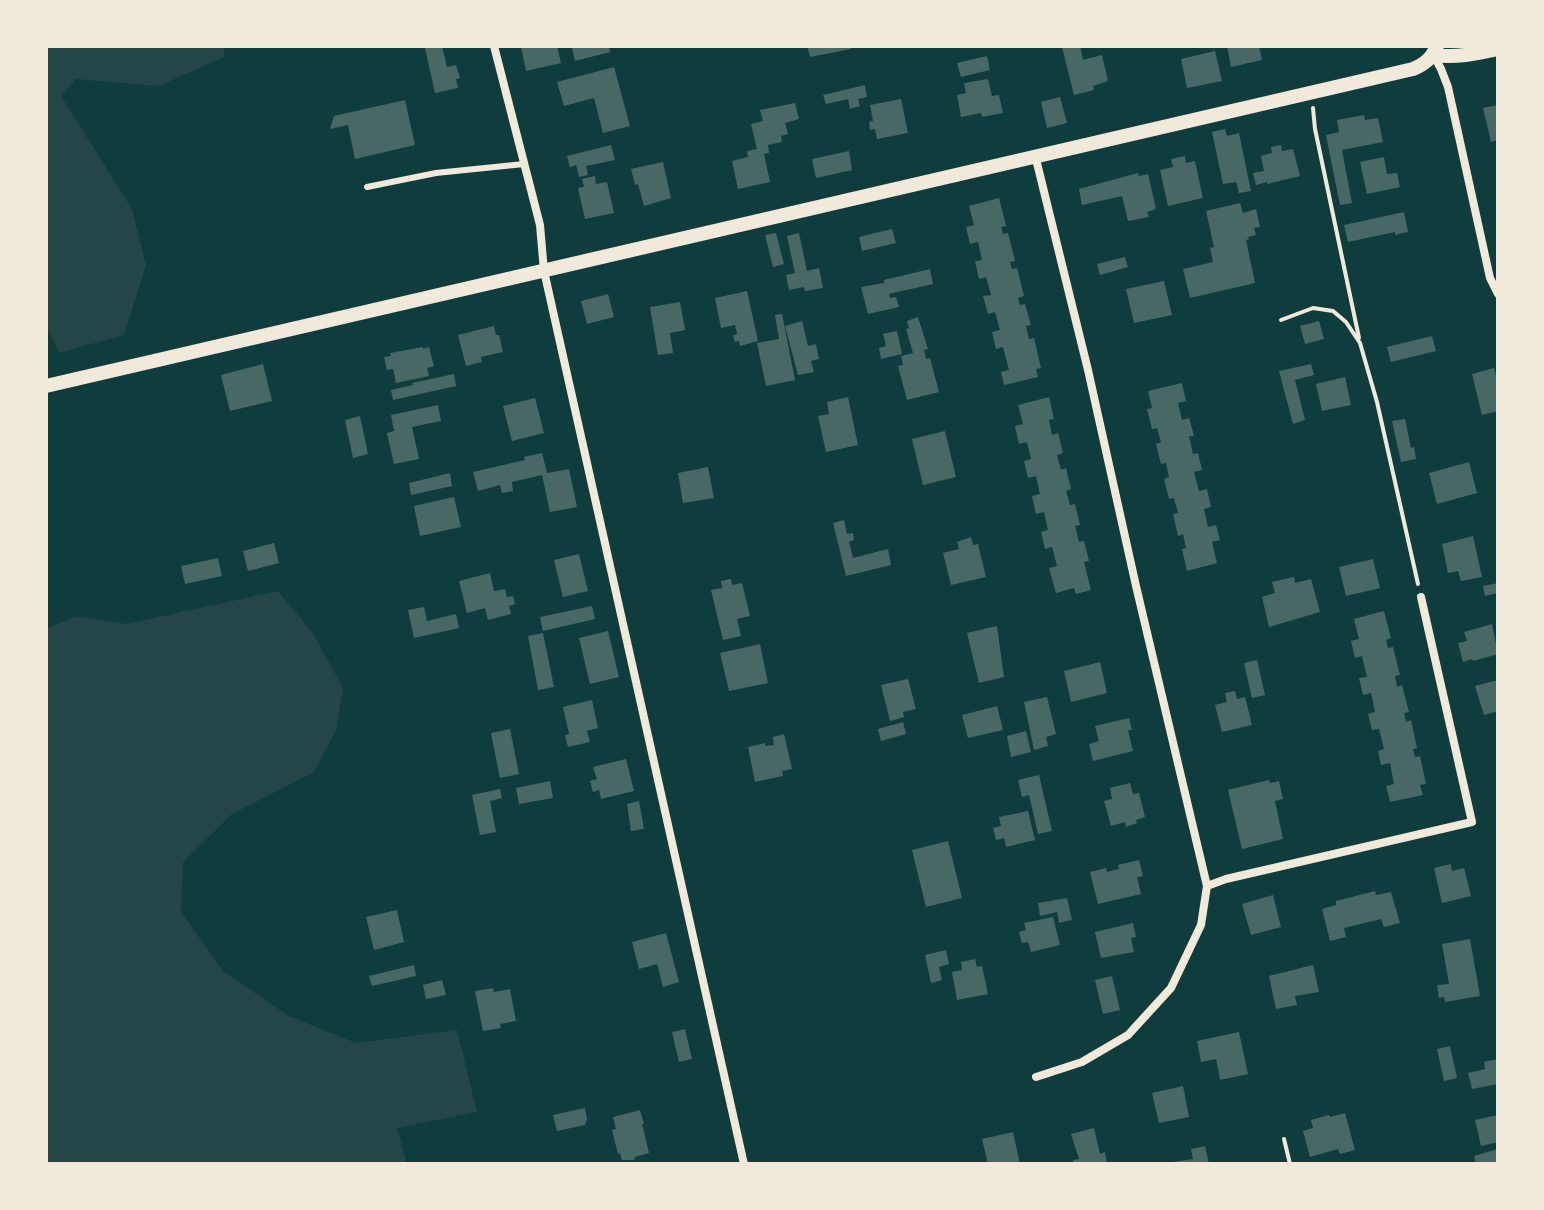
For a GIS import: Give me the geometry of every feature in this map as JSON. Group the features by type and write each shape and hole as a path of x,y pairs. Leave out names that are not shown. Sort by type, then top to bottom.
{"street":[{"path":"494,46 540,225 544,271 744,1164"},
{"path":"1435,50 1450,58 1498,49"},
{"path":"46,386 1413,69 1425,63 1435,50"},
{"path":"1435,50 1448,87 1490,278 1498,294"},
{"path":"1035,155 1207,886 1201,925 1171,988 1128,1035 1082,1062 1036,1077"},
{"path":"1207,886 1472,822 1421,597"}],"lane":[{"path":"367,187 436,173 524,164"}],"path":[{"path":"1311,93 1315,129 1360,343 1377,402 1421,597"},
{"path":"1281,320 1313,308 1333,311 1346,322 1360,343"},
{"path":"1284,1139 1290,1164"}],"shaded area":[{"path":"46,46 224,46 224,57 159,86 76,79 61,96 132,209 146,265 124,335 59,353 46,325"},
{"path":"278,591 314,635 343,688 336,730 314,772 232,814 183,862 181,912 223,971 289,1016 356,1043 457,1030 477,1112 397,1128 407,1164 46,1164 46,629 76,616 126,624"}],"building":[{"path":"442,46 447,67 456,65 460,78 456,79 458,88 435,93 425,48"},
{"path":"521,46 557,46 561,63 526,71"},
{"path":"609,46 610,52 575,61 572,48"},
{"path":"807,46 850,46 851,49 810,57"},
{"path":"1080,46 1083,60 1102,55 1108,81 1093,86 1094,90 1074,95 1062,47"},
{"path":"1227,46 1259,46 1262,60 1231,67"},
{"path":"1215,51 1222,81 1187,88 1181,59"},
{"path":"987,56 990,70 961,77 957,63"},
{"path":"614,67 630,126 603,133 594,98 564,106 557,82"},
{"path":"988,79 992,96 999,95 1003,113 961,117 957,95 966,93 964,83"},
{"path":"865,85 867,97 858,99 860,106 850,109 848,99 826,104 823,95"},
{"path":"1060,97 1067,123 1047,128 1041,102"},
{"path":"901,99 908,133 877,139 875,129 870,130 869,122 873,121 870,105"},
{"path":"405,100 415,145 355,159 348,125 330,129 334,116"},
{"path":"795,103 799,119 785,123 788,134 781,136 782,142 768,145 769,153 764,154 770,182 738,189 732,161 748,157 747,151 757,149 751,124 763,121 760,110"},
{"path":"1498,105 1498,140 1491,142 1483,108"},
{"path":"1364,115 1365,120 1378,118 1383,142 1342,150 1352,203 1340,205 1326,135 1339,132 1337,120"},
{"path":"1225,129 1227,136 1239,133 1251,191 1239,193 1236,182 1223,184 1212,132"},
{"path":"611,145 615,160 586,166 588,175 579,177 576,165 570,167 567,156"},
{"path":"1281,145 1282,151 1293,149 1300,176 1256,185 1253,173 1264,171 1261,156 1272,153 1271,147"},
{"path":"849,151 852,170 816,178 812,159"},
{"path":"1185,156 1186,163 1195,161 1203,198 1168,206 1160,170 1173,167 1171,159"},
{"path":"1384,157 1387,174 1397,173 1400,187 1367,194 1360,162"},
{"path":"663,162 671,198 644,206 631,169"},
{"path":"1138,173 1139,176 1148,174 1156,209 1147,212 1149,217 1128,221 1122,196 1082,205 1079,189"},
{"path":"595,176 596,184 607,182 614,213 585,219 578,188 584,187 582,179"},
{"path":"999,198 1006,226 1001,227 1003,234 1008,233 1015,261 1010,262 1012,269 1017,268 1024,296 1018,298 1020,305 1025,304 1031,325 1026,326 1029,339 1034,338 1041,368 1036,369 1038,377 1004,385 1001,372 1009,370 1003,347 996,349 992,332 1000,330 995,312 988,314 983,296 991,295 986,277 979,279 975,261 982,260 978,242 970,244 966,227 974,225 969,206"},
{"path":"1240,203 1243,213 1256,209 1260,227 1254,228 1256,235 1246,240 1255,283 1190,298 1183,269 1213,262 1210,248 1214,247 1206,211"},
{"path":"1404,212 1408,232 1348,242 1344,225"},
{"path":"892,229 896,243 862,251 859,237"},
{"path":"776,233 784,264 773,267 765,235"},
{"path":"799,233 807,271 819,268 823,288 789,290 786,275 795,273 787,236"},
{"path":"1125,257 1128,267 1100,275 1097,264"},
{"path":"930,269 933,284 889,294 890,298 896,297 899,307 868,314 861,287"},
{"path":"1164,281 1172,315 1134,323 1126,289"},
{"path":"747,291 758,341 740,346 733,335 737,334 735,325 721,328 715,298"},
{"path":"608,294 614,317 587,324 581,301"},
{"path":"680,302 685,330 670,333 673,353 658,355 650,307"},
{"path":"782,314 795,380 766,386 757,343 779,339 775,315"},
{"path":"918,317 928,349 924,350 926,359 930,358 939,392 907,400 898,366 903,365 901,356 913,353 906,329 909,328 907,321"},
{"path":"802,321 808,346 816,344 819,359 811,361 814,372 798,375 785,326"},
{"path":"1319,321 1324,339 1305,344 1300,326"},
{"path":"494,326 503,352 481,357 482,362 466,366 458,335"},
{"path":"897,331 902,354 881,359 879,348 886,346 883,334"},
{"path":"1432,336 1436,351 1391,362 1387,347"},
{"path":"429,347 434,366 427,368 429,376 396,383 393,369 387,370 384,357"},
{"path":"263,364 272,401 230,411 221,375"},
{"path":"1311,364 1314,375 1295,380 1305,420 1293,424 1279,371"},
{"path":"1494,368 1498,384 1498,411 1482,415 1472,374"},
{"path":"454,374 456,386 393,400 391,390"},
{"path":"1345,377 1351,405 1322,411 1316,384"},
{"path":"1182,383 1186,401 1178,403 1182,420 1189,418 1194,436 1189,436 1193,454 1198,453 1202,470 1194,472 1199,491 1207,489 1211,507 1204,509 1208,527 1216,525 1220,540 1212,542 1217,563 1187,571 1182,549 1186,548 1183,534 1178,536 1173,514 1178,513 1174,498 1169,499 1164,479 1169,477 1166,463 1161,464 1156,444 1161,442 1157,428 1152,429 1147,409 1152,408 1148,391"},
{"path":"848,397 858,445 826,452 818,416 829,414 827,402"},
{"path":"1049,397 1054,419 1049,420 1052,435 1058,433 1063,453 1057,455 1061,470 1066,468 1071,489 1066,491 1070,505 1075,504 1080,525 1075,526 1079,542 1084,541 1089,561 1084,562 1091,590 1076,594 1074,588 1056,593 1049,568 1057,566 1052,547 1045,549 1041,532 1048,530 1044,512 1036,514 1032,496 1040,494 1036,476 1028,478 1024,461 1031,459 1027,442 1019,444 1015,426 1023,424 1018,405"},
{"path":"535,398 544,433 512,441 503,406"},
{"path":"438,405 441,421 412,427 419,459 394,464 387,433 394,431 391,415"},
{"path":"360,416 368,454 353,458 345,420"},
{"path":"1405,419 1416,459 1401,462 1392,421"},
{"path":"945,431 956,477 923,485 912,439"},
{"path":"542,453 547,473 569,469 577,507 550,512 542,475 512,482 513,491 502,493 500,485 478,491 473,472"},
{"path":"1469,462 1477,493 1437,504 1429,473"},
{"path":"708,467 714,498 683,503 678,473"},
{"path":"450,473 452,486 411,495 409,483"},
{"path":"454,497 461,527 420,536 414,506"},
{"path":"844,520 847,534 853,533 854,540 849,542 853,558 888,549 891,565 846,576 833,523"},
{"path":"1473,536 1482,577 1461,581 1458,571 1448,573 1442,544"},
{"path":"971,537 973,545 978,544 986,577 951,585 943,553 959,549 957,542"},
{"path":"274,543 279,563 248,571 243,551"},
{"path":"579,554 588,591 563,597 554,560"},
{"path":"218,558 222,576 185,584 181,566"},
{"path":"1373,559 1380,588 1346,596 1339,567"},
{"path":"490,573 494,591 505,589 507,597 513,596 515,604 509,606 511,614 488,620 485,608 467,613 459,581"},
{"path":"1294,577 1295,583 1311,579 1320,612 1269,627 1262,597 1275,593 1272,582"},
{"path":"731,579 732,585 742,583 750,616 737,619 741,636 723,640 711,590 722,588 721,581"},
{"path":"1498,583 1498,593 1485,596 1483,586"},
{"path":"592,606 595,619 543,631 540,617"},
{"path":"424,607 427,621 456,614 459,628 414,638 408,610"},
{"path":"1384,611 1391,638 1386,640 1388,648 1393,647 1400,675 1395,676 1397,687 1402,685 1409,712 1404,713 1406,722 1411,720 1417,748 1413,749 1415,757 1420,756 1426,784 1420,785 1423,795 1390,802 1386,786 1394,784 1390,763 1381,765 1378,751 1384,749 1379,729 1372,730 1368,714 1375,712 1371,693 1363,695 1359,678 1367,677 1362,656 1355,658 1351,641 1359,639 1354,619"},
{"path":"1492,624 1498,654 1463,662 1458,643 1467,641 1464,632"},
{"path":"997,626 1004,677 979,683 967,633"},
{"path":"608,631 619,677 590,684 579,638"},
{"path":"543,633 554,687 538,690 528,636"},
{"path":"760,644 768,683 729,691 720,653"},
{"path":"1257,660 1265,695 1252,698 1244,663"},
{"path":"1100,662 1107,693 1071,702 1064,671"},
{"path":"908,679 916,709 903,712 904,717 890,721 881,685"},
{"path":"1498,680 1498,711 1484,715 1475,686"},
{"path":"1235,691 1237,699 1245,697 1252,725 1222,732 1215,705 1227,702 1225,693"},
{"path":"1047,697 1056,734 1046,737 1048,746 1034,750 1024,702"},
{"path":"592,700 598,728 587,731 590,742 568,747 565,735 569,734 563,707"},
{"path":"997,706 1003,730 968,738 962,715"},
{"path":"1129,718 1132,730 1128,730 1133,751 1093,761 1089,744 1099,741 1095,726"},
{"path":"903,722 906,734 881,741 878,729"},
{"path":"510,729 519,774 500,778 491,733"},
{"path":"1026,731 1031,752 1011,757 1007,736"},
{"path":"784,734 792,769 782,771 783,776 755,782 748,747 765,743 765,746 774,745 773,737"},
{"path":"626,759 634,791 601,799 599,790 593,792 590,781 597,779 593,767"},
{"path":"1039,775 1052,831 1038,834 1029,795 1022,797 1018,780"},
{"path":"1269,780 1270,783 1279,781 1283,799 1275,801 1283,839 1242,849 1228,790"},
{"path":"550,781 553,798 519,804 516,788"},
{"path":"1130,783 1133,794 1139,793 1145,817 1126,827 1125,822 1111,826 1104,801 1112,799 1110,788"},
{"path":"500,789 502,798 490,801 496,832 480,835 472,795"},
{"path":"639,801 644,829 631,831 627,804"},
{"path":"1028,811 1035,840 1006,847 1004,838 996,840 993,828 1001,826 999,817"},
{"path":"948,841 962,898 926,907 912,850"},
{"path":"1139,860 1143,876 1137,877 1141,894 1098,904 1090,872 1106,868 1107,872 1119,869 1118,865"},
{"path":"1451,864 1452,871 1464,868 1471,896 1442,903 1434,868"},
{"path":"1375,891 1376,895 1391,892 1400,923 1384,927 1381,919 1344,928 1346,937 1330,941 1322,909 1336,905 1336,901"},
{"path":"1273,895 1281,927 1251,935 1242,904"},
{"path":"1067,898 1072,920 1059,923 1057,912 1040,916 1038,903"},
{"path":"397,910 404,942 374,950 366,917"},
{"path":"1053,917 1060,945 1031,952 1028,942 1022,943 1019,932 1026,930 1024,923"},
{"path":"1133,923 1136,937 1131,938 1134,952 1101,958 1095,932"},
{"path":"666,933 679,982 663,987 657,964 639,969 632,942"},
{"path":"1470,939 1480,996 1445,1002 1444,997 1439,998 1437,985 1449,984 1442,944"},
{"path":"946,950 949,964 939,967 942,980 931,983 925,955"},
{"path":"975,959 977,967 982,966 988,994 957,1000 952,972 962,970 961,962"},
{"path":"414,965 416,976 372,986 369,976"},
{"path":"1313,965 1319,992 1295,996 1297,1005 1276,1009 1269,976"},
{"path":"1112,976 1120,1010 1103,1014 1095,980"},
{"path":"442,980 446,995 426,999 423,985"},
{"path":"493,988 494,992 510,989 516,1021 483,1031 475,991"},
{"path":"685,1029 692,1059 679,1062 672,1032"},
{"path":"1239,1032 1248,1074 1220,1080 1216,1059 1201,1062 1197,1041"},
{"path":"1450,1046 1457,1078 1444,1081 1437,1049"},
{"path":"1498,1059 1498,1084 1472,1089 1468,1073 1485,1069 1484,1062"},
{"path":"1183,1086 1189,1117 1159,1123 1152,1093"},
{"path":"585,1108 585,1125 557,1131 553,1115"},
{"path":"640,1110 649,1153 634,1160 622,1160 612,1130 616,1129 613,1117"},
{"path":"1345,1113 1355,1150 1340,1154 1338,1149 1310,1157 1303,1131 1313,1128 1311,1120"},
{"path":"1498,1115 1498,1142 1481,1146 1475,1120"},
{"path":"1094,1128 1100,1154 1105,1152 1107,1164 1074,1164 1073,1160 1079,1159 1071,1134"},
{"path":"1013,1132 1020,1164 988,1164 982,1139"},
{"path":"1205,1146 1209,1164 1173,1164 1193,1159 1191,1149"},
{"path":"1498,1149 1498,1164 1476,1164 1474,1156"}]}
